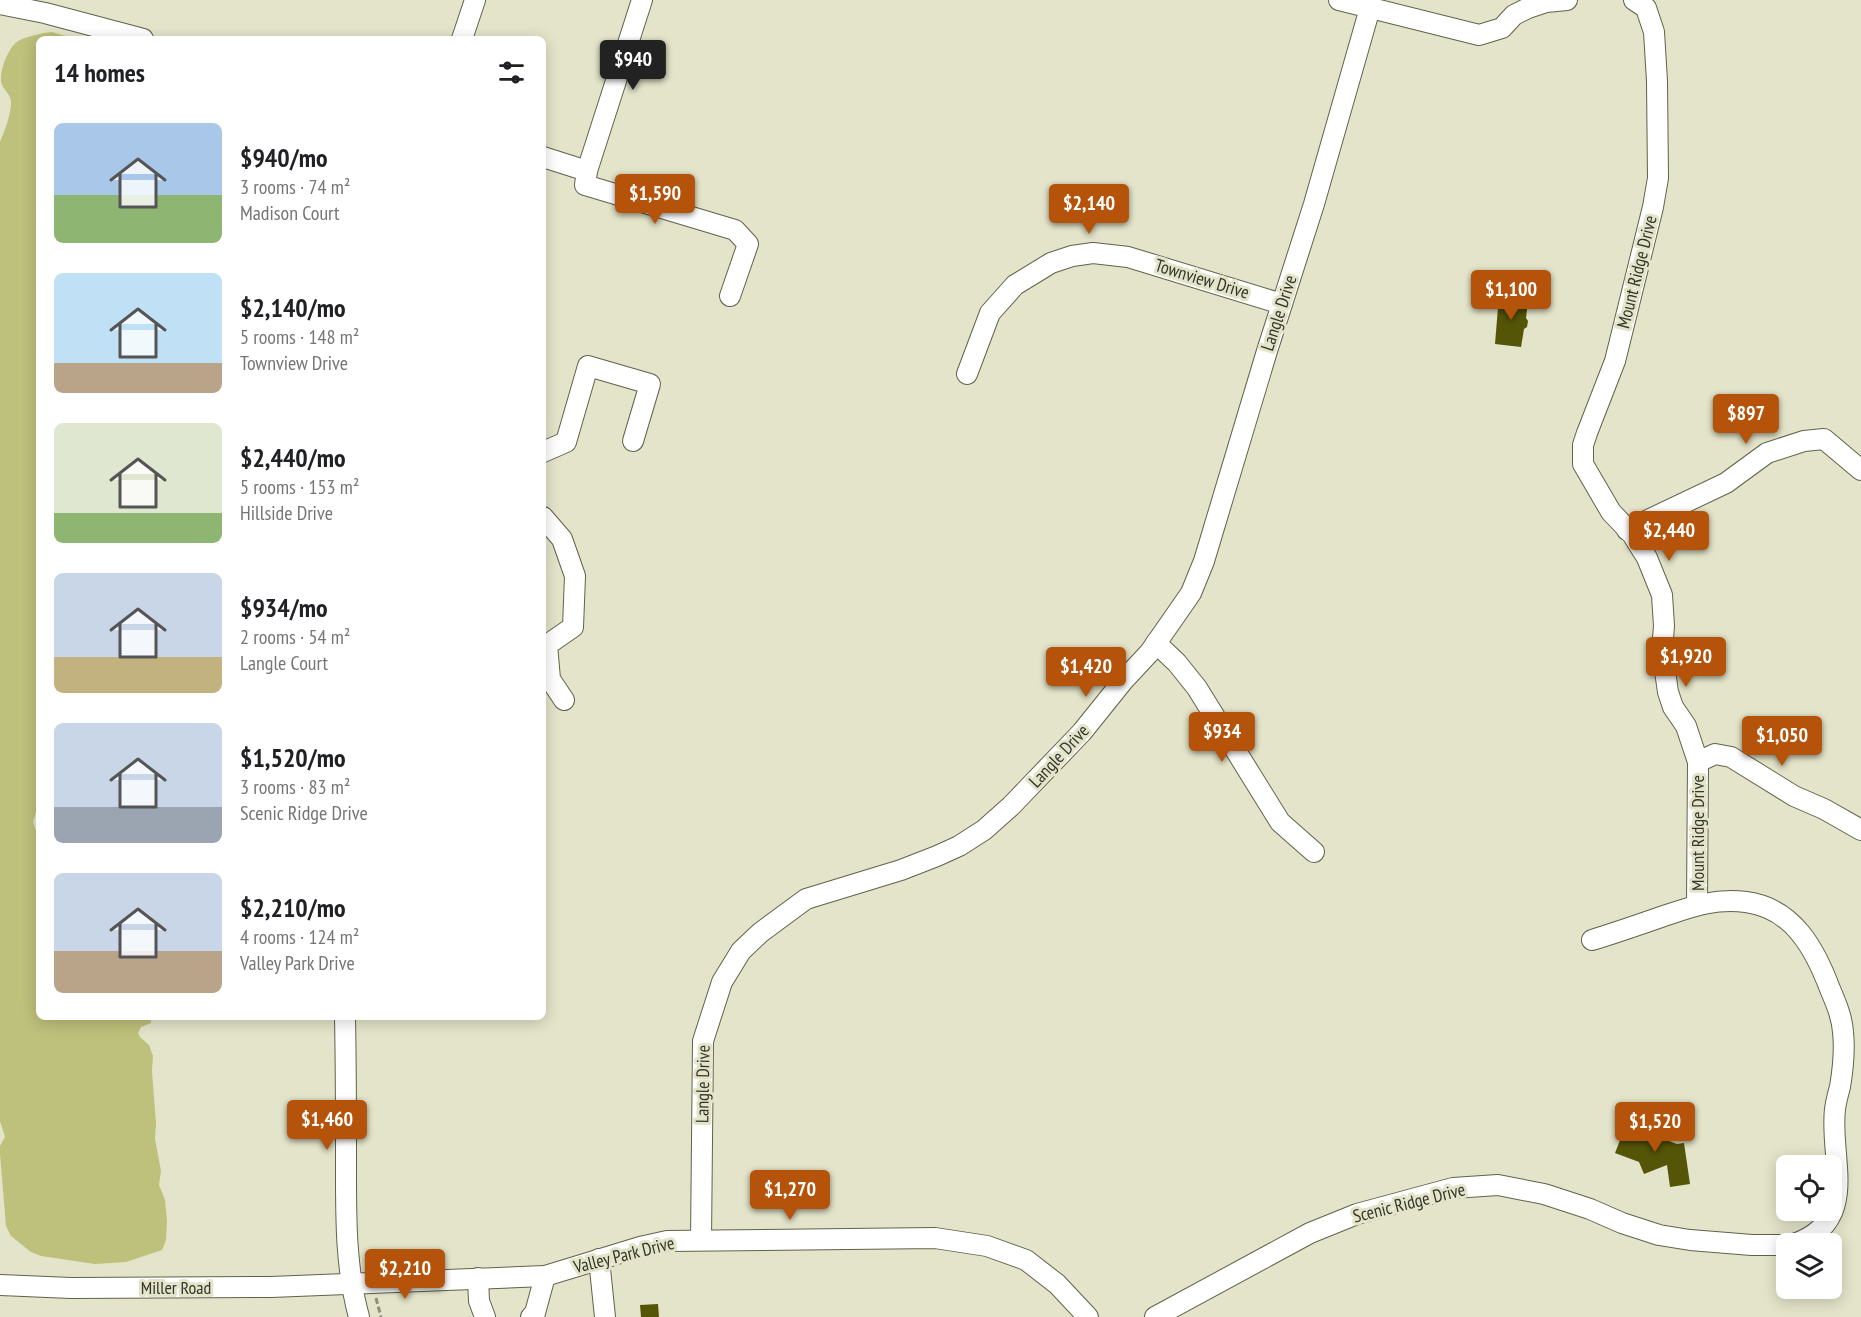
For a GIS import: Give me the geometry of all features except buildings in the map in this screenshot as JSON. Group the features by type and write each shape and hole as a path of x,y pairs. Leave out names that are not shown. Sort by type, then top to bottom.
{"street":[{"path":"463,36 475,0"},
{"path":"642,0 587,171 585,185 735,230 748,244 730,296"},
{"path":"1339,0 1479,35 1502,28 1514,15 1530,4 1567,0"},
{"name":"Mount Ridge Drive","path":"1634,0 1646,8 1654,32 1658,81 1658,178 1615,361 1585,439 1583,464 1611,512 1647,558 1662,595 1664,615 1662,650 1668,692 1673,707 1686,726 1698,762 1697,904"},
{"path":"0,4 45,13 132,36"},
{"name":"Langle Drive","path":"701,1240 703,1041 722,982 741,951 760,933 806,899 901,870 958,846 984,830 1011,806 1083,732 1156,643 1191,592 1204,561 1314,204 1370,8"},
{"path":"546,158 587,171"},
{"name":"Townview Drive","path":"967,374 990,313 1015,285 1051,263 1072,256 1093,253 1128,257 1282,304"},
{"path":"546,451 566,442 588,366 650,384 633,441"},
{"path":"1627,530 1726,483 1767,453 1804,441 1824,438 1861,470"},
{"path":"546,520 561,538 575,576 573,627 547,645 550,680 564,700"},
{"path":"1156,643 1177,663 1197,688 1280,822 1314,852"},
{"path":"1698,762 1715,754 1731,757 1794,796 1824,809 1861,830"},
{"path":"1592,940 1697,904 1746,902 1769,908 1783,916 1807,939 1819,959 1840,1013 1844,1059 1834,1120 1839,1189 1834,1208 1825,1224 1816,1233"},
{"path":"345,1020 346,1198 351,1283 359,1317"},
{"name":"Scenic Ridge Drive","path":"1155,1317 1310,1233 1357,1214 1453,1188 1498,1185 1544,1194 1659,1235 1690,1240 1776,1245"},
{"name":"Valley Park Drive","path":"351,1283 545,1276 667,1241 936,1238 987,1246 1026,1260 1057,1284 1088,1317"},
{"path":"599,1259 604,1317"},
{"path":"531,1317 535,1313 545,1276"},
{"path":"478,1278 479,1301 485,1317"},
{"name":"Miller Road","path":"0,1285 82,1288 271,1287 351,1283"}],"path":[{"path":"377,1308 381,1317"}],"shaded area":[{"path":"52,32 66,36 36,36 36,812 33,822 36,831 36,1020 151,1020 151,1023 141,1027 138,1033 149,1045 153,1056 155,1139 161,1171 159,1185 165,1200 166,1240 162,1250 126,1262 95,1264 41,1256 31,1252 11,1236 6,1226 0,1154 0,1146 5,1137 0,1121 0,142 9,117 11,101 2,84 1,76 12,47 20,40 31,36"}]}
